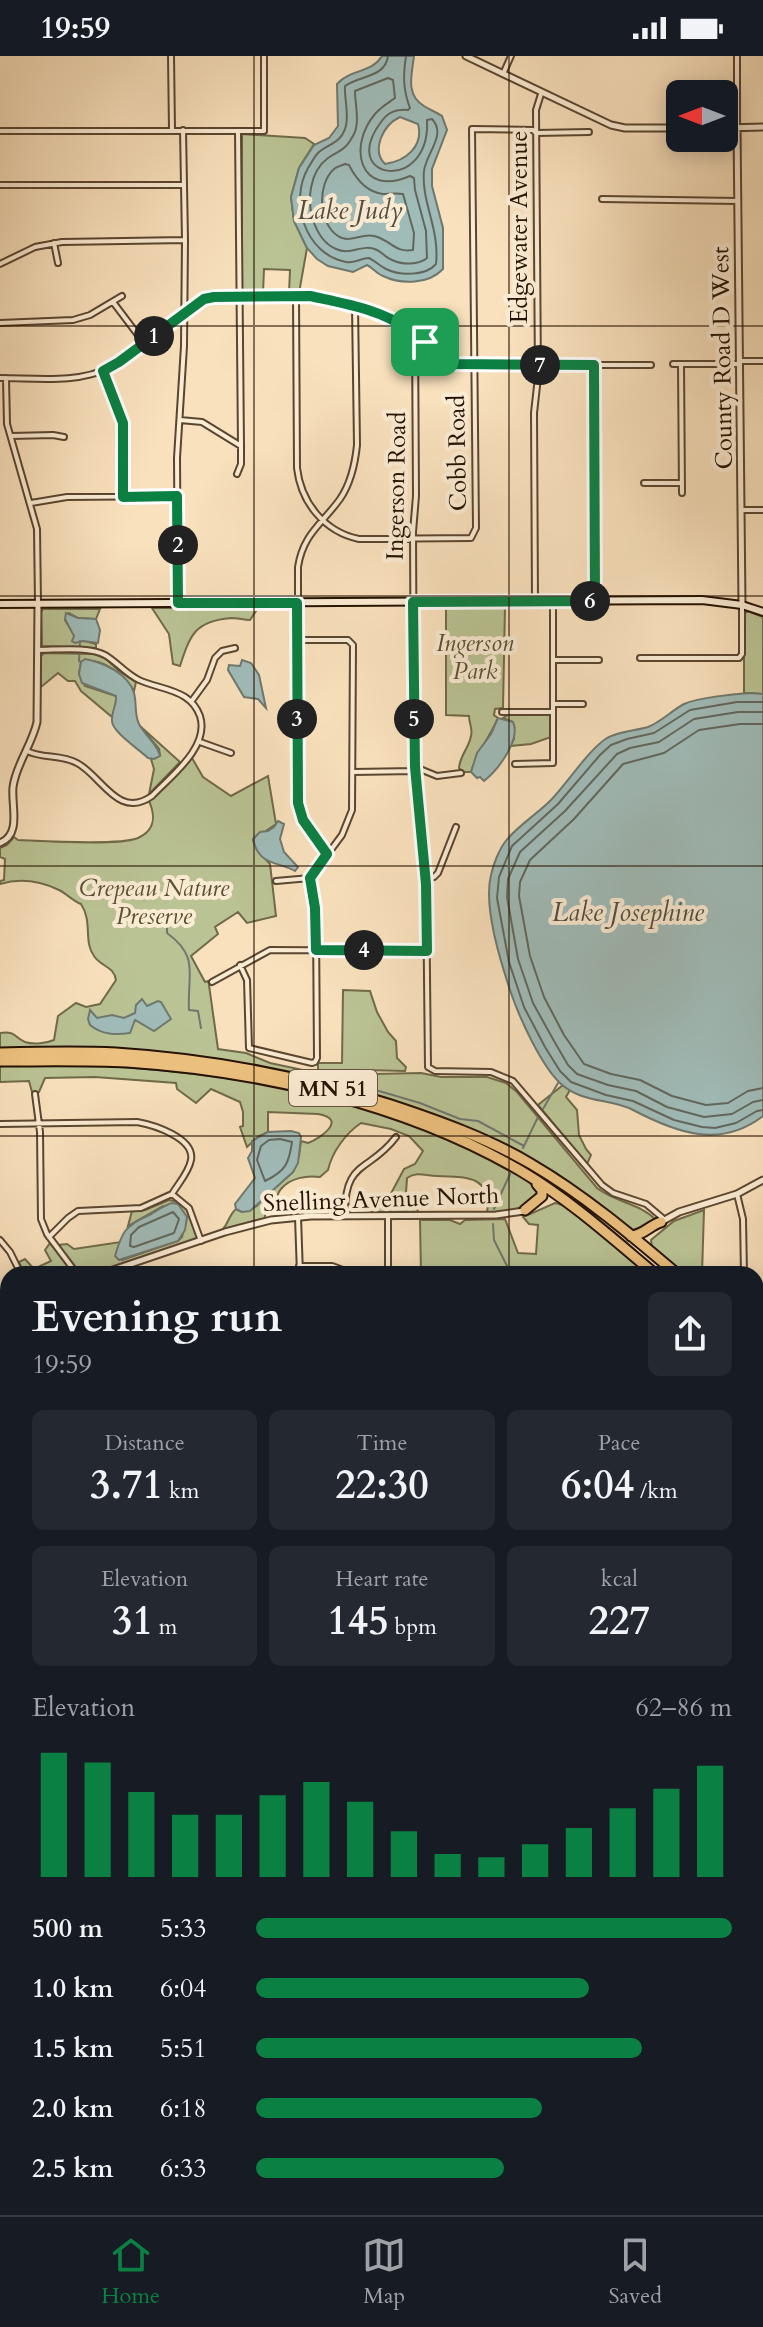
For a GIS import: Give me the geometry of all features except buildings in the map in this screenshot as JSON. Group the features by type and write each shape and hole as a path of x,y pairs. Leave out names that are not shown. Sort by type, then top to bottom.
{"highway":[{"name":"MN 51","path":"0,1053 112,1053 189,1060 286,1076 367,1097 449,1125 511,1153 569,1187 668,1266"},
{"name":"MN 51","path":"0,1061 147,1064 276,1083 350,1101 427,1126 515,1168 566,1201 645,1266"},
{"path":"515,1168 542,1190 539,1201 525,1210"},
{"path":"525,1210 552,1200 566,1201"},
{"path":"631,1236 643,1234 663,1221"},
{"path":"642,1244 663,1221"}],"main road":[{"path":"0,604 702,600 742,605 763,612"}],"street":[{"path":"171,56 172,130"},
{"path":"0,131 264,131 264,56"},
{"path":"466,56 611,125 666,128"},
{"path":"503,74 511,56"},
{"name":"County Road D West","path":"737,56 737,80"},
{"name":"Edgewater Avenue","path":"535,601 534,413 538,365 536,110 541,94"},
{"path":"738,128 763,127"},
{"name":"Cobb Road","path":"413,539 467,539 473,536 476,528 472,129 533,130 536,133"},
{"path":"178,603 177,496 185,240 183,130"},
{"path":"237,474 241,464 238,131"},
{"path":"536,133 589,132"},
{"name":"County Road D West","path":"640,658 739,658 742,654 737,152"},
{"path":"0,185 184,185"},
{"path":"602,199 738,201"},
{"path":"0,264 26,251 54,243 185,240"},
{"path":"54,243 58,263"},
{"path":"0,323 73,320 90,315 122,296"},
{"path":"0,843 9,839 13,830 15,777 35,730 38,713 38,539 31,503 10,436 3,378 76,377 103,371 209,297 240,296 310,296 379,312 415,333 449,362 474,365 651,365"},
{"path":"296,296 298,478 306,500 337,532 352,538 413,539"},
{"path":"113,302 144,343"},
{"path":"327,854 303,820 298,803 298,567 309,534 345,490 356,457 355,306"},
{"name":"Ingerson Road","path":"415,333 415,769 425,879 427,1063 435,1071 491,1072 513,1081 602,1185 613,1193 646,1204 663,1221"},
{"path":"673,364 763,361"},
{"path":"681,364 682,493"},
{"path":"594,365 595,601"},
{"path":"103,371 123,423 123,497"},
{"path":"180,420 202,422 241,446"},
{"path":"10,436 64,437"},
{"path":"644,483 682,483"},
{"path":"31,503 57,498 177,496"},
{"path":"742,510 763,510"},
{"path":"515,764 553,763 553,601"},
{"path":"240,965 247,980 249,1048 315,1062 315,908 310,878 342,835 353,803 352,643 348,640 297,640"},
{"path":"191,702 207,680 215,658 222,651 235,648"},
{"path":"27,751 75,762 119,799 134,803 152,796 197,748 202,726 191,702 177,693 130,676 102,653 38,650"},
{"path":"553,660 599,660"},
{"path":"553,704 583,704"},
{"path":"502,712 553,712"},
{"path":"200,742 231,753"},
{"path":"353,772 415,769 437,776 461,773"},
{"path":"425,879 438,873 456,827"},
{"path":"276,881 310,878"},
{"path":"212,982 270,950 427,951"},
{"path":"35,1094 43,1226 71,1266"},
{"path":"0,1124 137,1122 184,1141 190,1150 191,1160 172,1194 141,1208 78,1211 49,1237"},
{"path":"345,1216 345,1193 352,1177 396,1137"},
{"path":"663,1221 679,1212 737,1194 763,1180"},
{"path":"172,1194 189,1208 201,1241"},
{"path":"737,1194 743,1219 744,1266"},
{"name":"Snelling Avenue North","path":"125,1266 248,1225 298,1217 496,1215 525,1210"},
{"path":"388,1216 388,1266"},
{"path":"298,1217 299,1266 332,1266"},
{"path":"0,1240 17,1266"}],"green space":[{"path":"242,134 305,138 314,144 299,168 291,197 294,221 307,248 299,293 289,293 290,270 264,269 263,293 242,294"},
{"name":"Ingerson Park","path":"505,606 503,708 495,709 494,715 498,718 495,725 471,772 464,772 459,768 472,731 469,716 446,715 446,607"},
{"path":"152,608 258,608 250,620 231,618 202,626 191,638 180,666 173,664 169,634"},
{"path":"43,609 100,609 96,619 78,618 69,613 65,620 77,637 96,644 96,648 42,646"},
{"path":"748,611 763,617 763,694 744,693 744,614"},
{"path":"44,653 95,654 136,682 134,691 111,668 96,662 81,662 79,674 85,686 116,696 112,717 81,691 75,681 68,681 58,673 41,687 41,656"},
{"path":"508,715 551,715 551,737 531,744 510,746 514,739 513,722 503,718"},
{"path":"140,726 180,762 149,794 154,769 151,759 160,755 159,749"},
{"name":"Crepeau Nature Preserve","path":"192,758 203,777 231,796 268,776 276,824 253,840 257,850 270,864 276,916 247,923 238,912 215,927 218,934 191,956 205,982 208,981 218,1049 246,1053 270,1063 326,1075 421,1073 441,1077 487,1077 506,1083 517,1092 597,1188 643,1210 656,1220 636,1232 556,1173 499,1141 419,1109 349,1087 256,1066 172,1053 0,1048 0,1033 12,1034 29,1043 54,1040 58,1016 76,1003 86,1007 100,1004 116,980 113,972 97,960 91,950 87,918 81,904 45,884 15,881 0,884 4,880 5,859 0,857 0,848 14,837 18,840 80,842 115,842 138,838 151,827 153,812 149,801"},
{"path":"343,990 370,991 377,1012 396,1041 397,1058 406,1067 405,1071 318,1070 318,1063 342,1063"},
{"path":"89,1065 190,1073 292,1090 342,1102 438,1135 484,1156 528,1181 539,1193 523,1207 487,1213 485,1191 475,1181 418,1174 407,1178 406,1193 418,1212 349,1212 349,1205 376,1204 388,1199 404,1169 415,1164 423,1151 409,1136 361,1123 340,1144 328,1170 320,1177 310,1176 289,1182 278,1193 275,1209 265,1214 265,1218 223,1229 236,1209 242,1212 257,1206 293,1172 301,1141 308,1143 319,1137 329,1128 331,1120 318,1114 268,1112 268,1132 247,1147 240,1127 243,1126 243,1112 240,1102 211,1089 196,1103 177,1089 176,1083 95,1077 45,1078 39,1092 32,1092 29,1081 0,1082 0,1066"},
{"path":"563,1085 570,1090 566,1097 577,1110 579,1135 591,1155 587,1164 538,1105"},
{"path":"169,1200 176,1201 188,1213 197,1237 114,1266 74,1266 57,1245 67,1244 74,1249 121,1242 117,1249 122,1260 182,1237 187,1217 163,1206 128,1226 132,1211 145,1210"},
{"path":"555,1203 564,1206 589,1223 638,1266 421,1266 420,1220 450,1220 460,1224 465,1220 505,1219 518,1253 536,1254 538,1225 529,1224 523,1217"},
{"path":"704,1210 702,1266 675,1266 652,1247 651,1240 674,1221"},
{"path":"50,1243 68,1266 40,1266 51,1261 45,1250"},
{"path":"25,1259 31,1266 21,1266 19,1262"}],"water":[{"name":"Lake Judy","path":"382,56 414,56 411,84 414,96 442,116 447,130 432,169 432,186 443,228 443,269 423,280 407,282 390,279 367,265 353,272 328,266 307,248 294,221 291,197 299,168 314,145 329,138 338,126 337,84","holes":["400,117 418,124 418,139 412,151 400,160 385,164 379,152 384,132"]},
{"path":"66,613 78,618 96,619 100,630 98,643 72,641 74,636 65,619"},
{"path":"85,659 107,666 127,680 134,693 139,724 160,756 148,758 116,730 112,718 116,696 82,683 79,674 81,662"},
{"path":"242,660 251,663 259,675 266,708 258,699 244,697 228,670 229,665 240,666"},
{"name":"Lake Josephine","path":"749,693 763,694 763,1116 731,1132 698,1134 666,1125 624,1106 587,1098 569,1090 553,1075 532,1041 511,993 494,935 489,888 495,862 505,842 550,801 592,751 607,738 648,727 690,702"},
{"path":"498,718 513,722 514,737 502,762 484,781 471,772 477,753"},
{"path":"278,821 284,824 280,839 284,852 298,867 295,871 264,858 256,848 253,839 260,832 274,827"},
{"path":"142,999 147,1006 161,1002 171,1019 154,1031 135,1020 130,1033 125,1034 104,1032 90,1025 90,1010 97,1018 112,1015 124,1018 135,1013 136,1005"},
{"path":"268,1132 299,1133 301,1137 298,1163 293,1172 250,1211 236,1209 235,1204 255,1178 248,1158 252,1141"},
{"path":"172,1203 178,1204 187,1217 185,1230 178,1241 119,1260 115,1256 122,1235 129,1227"}],"waterway":[{"path":"80,641 81,662"},
{"path":"167,926 167,933 188,958 189,1010 198,1011 201,1028"},
{"path":"338,1079 420,1103 460,1119 478,1121 524,1146"},
{"path":"543,1109 558,1083"},
{"path":"523,1148 538,1117"},
{"path":"494,1209 510,1174"},
{"path":"493,1224 494,1240 507,1266"}],"route":[{"path":"310,296 371,309 412,331 425,342 444,359 461,365 594,365 595,601 413,602 416,795 426,884 427,951 316,950 315,908 310,878 327,854 303,820 298,803 297,603 178,603 177,496 123,497 123,423 103,371 209,297 310,296"}]}
